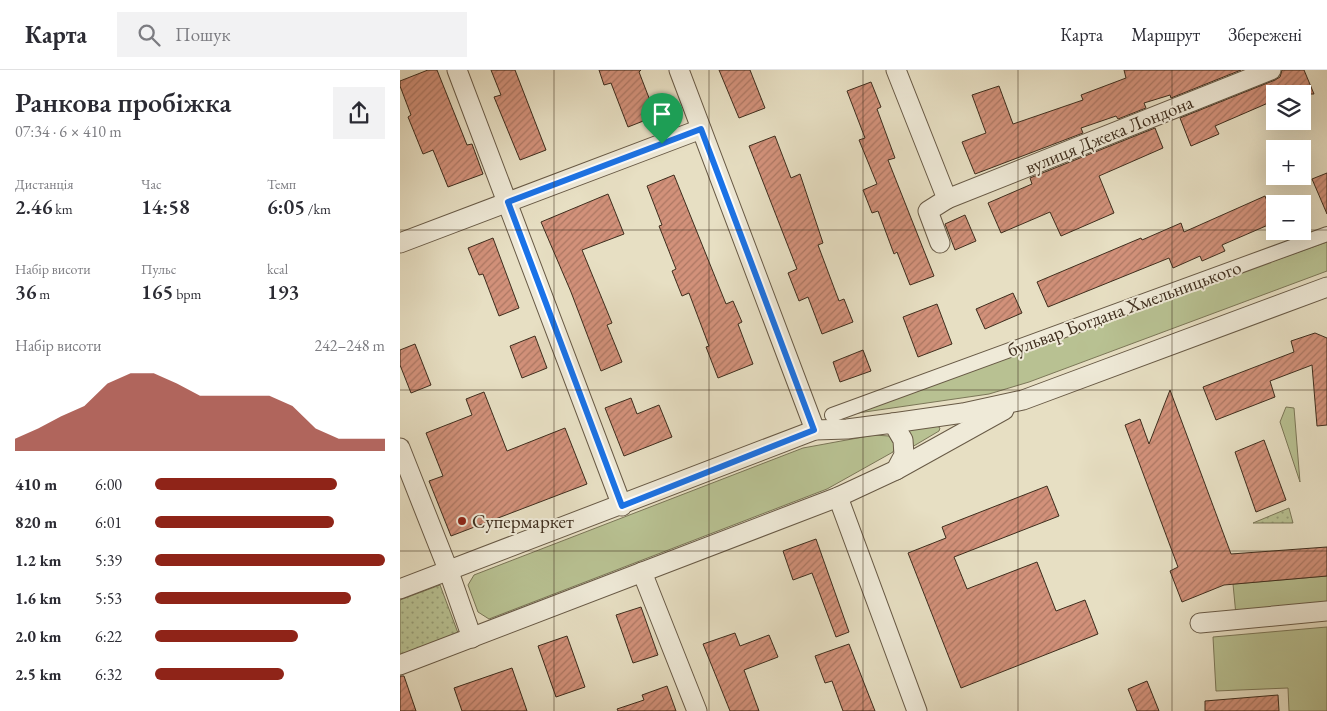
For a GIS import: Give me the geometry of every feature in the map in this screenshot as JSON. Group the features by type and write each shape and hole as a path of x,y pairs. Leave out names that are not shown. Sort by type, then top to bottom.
{"street":[{"path":"457,70 622,506"},
{"path":"679,70 814,430"},
{"path":"896,70 946,198 928,210 940,243"},
{"name":"вулиця Джека Лондона","path":"946,198 1271,70"},
{"path":"400,243 701,129"},
{"name":"бульвар Богдана Хмельницького","path":"832,416 1327,234"},
{"path":"400,590 622,506 814,430 847,429 963,413 1023,400 1327,287"},
{"path":"400,665 838,497 896,470 1023,400"},
{"path":"893,423 903,440 904,455 896,470"},
{"path":"400,448 449,572 472,638"},
{"path":"838,497 918,711"},
{"path":"642,572 697,711"},
{"path":"1200,623 1327,612"}],"green space":[{"path":"1327,242 1327,271 1029,382 989,394 837,416"},
{"path":"1286,407 1294,408 1300,482 1280,422"},
{"path":"936,425 940,428 939,431 912,447 911,436 908,430"},
{"path":"874,435 889,436 895,446 893,452 827,489 489,619 478,612 468,585 474,575 803,448"},
{"path":"1289,508 1293,523 1253,523"},
{"path":"1327,576 1327,606 1236,615 1233,584"},
{"path":"440,585 458,633 400,655 400,600"},
{"path":"1327,627 1327,711 1289,711 1288,688 1216,691 1213,637"}],"building":[{"path":"428,70 437,70 467,145 472,144 483,174 448,187 433,150 423,154 408,117 411,115 400,86 400,81"},
{"path":"491,70 515,70 546,150 520,160 494,97 501,95"},
{"path":"599,70 641,70 639,72 656,116 628,127 611,83 604,85"},
{"path":"719,70 750,70 765,108 739,118"},
{"path":"1124,70 1241,70 1171,98 1170,95 1144,103 1146,108 1118,119 1116,116 1081,128 1083,133 975,174 962,142 986,133 972,95 999,86 1013,124 1083,100 1081,95 1126,78"},
{"path":"1282,70 1304,70 1310,85 1266,85 1266,104 1215,126 1219,134 1191,146 1180,118 1280,77"},
{"path":"871,82 881,107 877,109 895,158 888,160 934,276 910,285 897,252 894,254 878,211 872,213 863,190 877,184 859,140 865,138 847,91"},
{"path":"1155,128 1163,148 1099,176 1114,213 1061,236 1050,212 1001,233 988,203 1032,184 1030,178"},
{"path":"775,136 791,178 800,174 823,243 818,245 839,301 844,299 853,322 822,334 808,297 799,301 788,273 797,269 749,146"},
{"path":"1327,173 1327,214 1312,179"},
{"path":"674,175 726,304 733,301 742,322 738,324 753,364 718,378 706,347 709,346 689,293 682,296 672,271 676,269 659,226 662,225 647,186"},
{"path":"608,194 624,234 582,250 612,323 607,325 622,362 601,371 571,292 541,222"},
{"path":"1265,196 1266,226 1222,245 1225,251 1202,261 1200,256 1173,268 1169,258 1048,307 1037,282 1181,223 1184,232"},
{"path":"965,215 976,241 955,250 945,224"},
{"path":"493,238 519,308 499,316 483,274 479,275 468,248"},
{"path":"1013,293 1022,313 985,329 976,309"},
{"path":"937,304 952,344 918,357 903,317"},
{"path":"1315,333 1327,338 1327,425 1317,426 1312,365 1270,381 1275,397 1216,420 1203,387 1294,352 1291,341"},
{"path":"535,336 547,368 522,378 510,346"},
{"path":"415,344 431,385 411,393 400,365 400,350"},
{"path":"863,350 871,371 840,382 833,362"},
{"path":"1170,390 1231,554 1327,547 1327,576 1224,585 1182,602 1170,571 1178,567 1125,425 1140,419 1149,444"},
{"path":"484,392 507,451 565,428 587,484 451,536 429,481 443,476 426,433 472,415 466,399"},
{"path":"631,398 637,414 659,405 672,437 624,456 605,408"},
{"path":"1264,440 1286,500 1256,512 1235,452"},
{"path":"1047,486 1059,516 954,557 967,589 1037,562 1056,611 1085,600 1098,634 961,688 908,553 946,538 942,527"},
{"path":"816,539 849,632 836,637 812,573 793,580 783,551"},
{"path":"641,607 658,655 633,663 616,615"},
{"path":"735,633 740,646 769,635 778,657 744,670 759,711 730,711 703,644"},
{"path":"567,636 585,687 556,697 538,646"},
{"path":"849,644 875,711 843,711 832,681 825,683 815,656"},
{"path":"512,668 527,711 462,711 454,688"},
{"path":"400,676 404,676 416,711 400,711"},
{"path":"1147,681 1159,711 1137,711 1128,689"},
{"path":"667,686 676,711 618,711 617,709 644,700 642,695"},
{"path":"1278,695 1279,711 1205,711 1205,701"}],"place":[{"name":"Супермаркет","path":"462,521"}],"route":[{"path":"701,129 814,430 622,506 508,202 662,144 701,129"}]}
